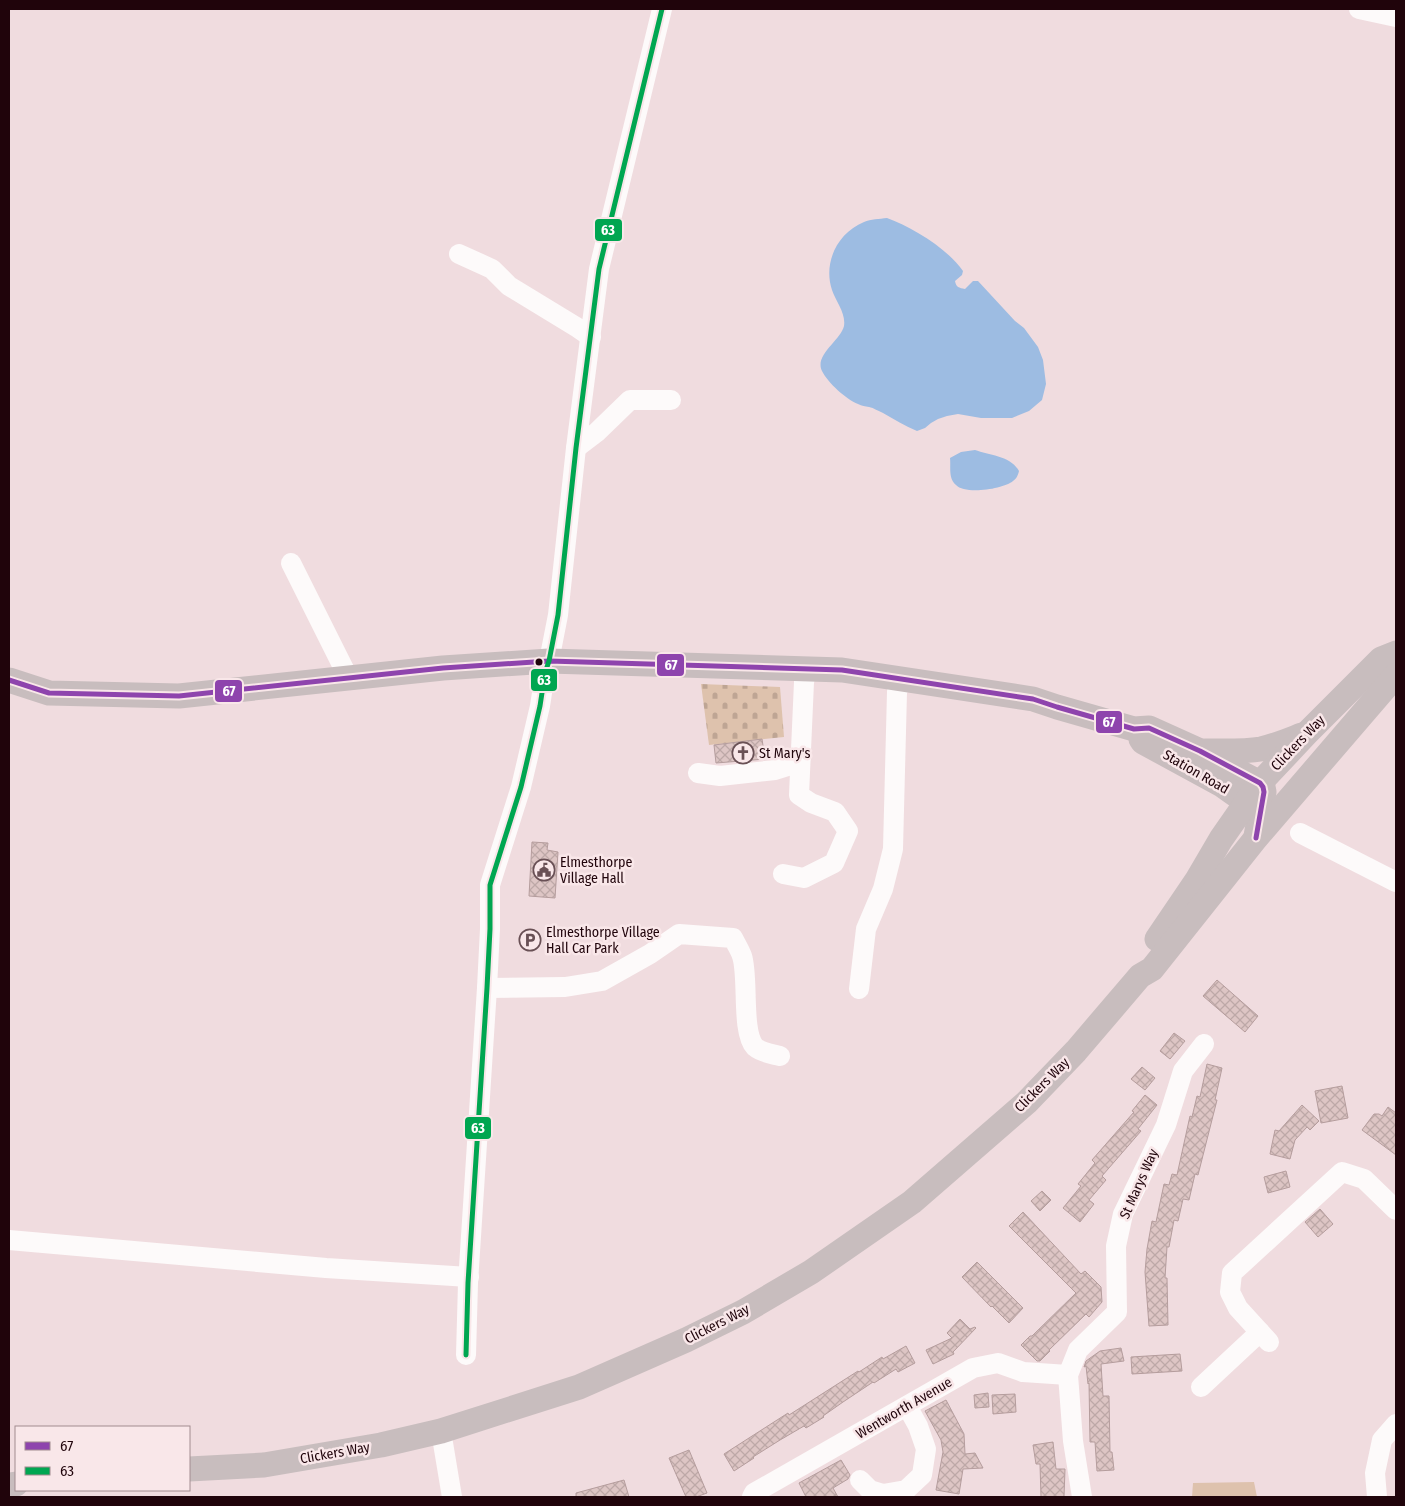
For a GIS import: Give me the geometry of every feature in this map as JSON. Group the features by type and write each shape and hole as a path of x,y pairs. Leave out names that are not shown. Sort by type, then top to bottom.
{"main road":[{"name":"Clickers Way","path":"1140,976 1139,964 1197,880 1221,839 1306,734 1381,659 1396,653"},
{"name":"Station Road","path":"9,680 49,693 179,696 443,668 549,661 842,670 1033,699 1057,708 1134,729 1149,728 1200,751 1256,795"},
{"name":"Clickers Way","path":"190,1469 264,1465 381,1445 440,1431 579,1387 686,1340 735,1316 811,1272 912,1202 1027,1102 1076,1050 1140,976 1152,969 1256,838 1396,675"},
{"name":"Station Road","path":"1134,729 1143,742 1222,785 1256,795"},
{"path":"1200,751 1260,749 1306,734"},
{"path":"1256,838 1256,795 1312,772"}],"street":[{"path":"466,1355 487,988 490,886 521,787 549,661 558,615 576,448 600,269 662,9"},
{"path":"1359,9 1396,17"},
{"path":"459,254 492,269 509,286 591,337"},
{"path":"576,448 597,432 630,400 671,400"},
{"path":"291,562 348,677"},
{"path":"783,874 804,878 834,863 848,831 835,812 811,803 799,795 804,682 807,669"},
{"path":"859,989 866,929 883,889 893,850 897,692 901,679"},
{"path":"698,773 720,776 775,770 791,765 801,757"},
{"path":"1300,833 1396,882"},
{"path":"487,988 565,987 602,981 650,954 680,934 733,938 742,955 746,985 748,1030 754,1046 763,1052 780,1056"},
{"name":"St Marys Way","path":"1082,1497 1074,1441 1068,1375 1078,1350 1117,1312 1116,1246 1123,1214 1166,1126 1183,1070 1204,1044"},
{"path":"1201,1387 1265,1337 1238,1308 1230,1292 1232,1273 1342,1172 1364,1178 1396,1210"},
{"path":"9,1240 335,1268 469,1277"},
{"name":"Wentworth Avenue","path":"752,1497 754,1493 973,1368 998,1363 1023,1372 1068,1375"},
{"path":"860,1480 870,1490 883,1494 906,1490 922,1475 926,1449 918,1426 907,1406"},
{"path":"1377,1497 1376,1473 1382,1440 1396,1424"},
{"path":"440,1431 452,1497"}],"green space":[{"path":"701,684 780,687 784,737 709,745"},
{"path":"1254,1482 1257,1497 1192,1497 1193,1483"}],"water":[{"path":"887,218 918,233 939,247 963,271 962,275 955,281 957,286 965,289 973,281 978,281 1015,321 1024,328 1038,347 1043,360 1046,384 1042,400 1029,411 1012,418 981,418 958,414 938,419 917,431 871,407 853,402 828,381 822,371 822,359 844,326 842,312 832,290 830,280 829,270 834,250 846,233 855,227 867,221"},
{"path":"975,450 1011,462 1019,471 1016,478 1008,484 984,490 967,490 956,485 951,476 950,458 961,452"}],"building":[{"name":"St Mary's","path":"762,739 765,759 716,763 714,745"},
{"name":"Elmesthorpe Village Hall","path":"532,842 548,843 547,850 558,852 555,898 529,896"},
{"path":"1217,980 1258,1016 1245,1032 1203,996"},
{"path":"1174,1033 1185,1041 1170,1059 1160,1051"},
{"path":"1207,1064 1222,1068 1215,1100 1217,1100 1198,1175 1195,1174 1189,1200 1183,1199 1178,1221 1174,1220 1169,1247 1167,1247 1165,1278 1167,1278 1168,1325 1149,1326 1145,1272 1152,1221 1156,1222 1164,1184 1169,1185 1172,1174 1177,1175 1190,1116 1192,1117 1197,1096 1200,1097"},
{"path":"1142,1067 1155,1078 1145,1090 1131,1079"},
{"path":"1342,1086 1348,1118 1321,1123 1315,1091"},
{"path":"1145,1095 1157,1105 1138,1129 1141,1131 1102,1176 1106,1180 1089,1200 1094,1204 1080,1222 1063,1208 1081,1186 1078,1184 1095,1163 1092,1160 1134,1112 1132,1111"},
{"path":"1302,1105 1319,1121 1310,1130 1307,1127 1295,1140 1290,1159 1270,1154 1275,1130 1279,1131"},
{"path":"1388,1107 1396,1113 1396,1155 1362,1130 1374,1114 1382,1116"},
{"path":"1286,1171 1290,1187 1268,1193 1264,1177"},
{"path":"1042,1191 1051,1200 1040,1211 1031,1201"},
{"path":"1320,1209 1333,1224 1318,1237 1305,1222"},
{"path":"1023,1212 1081,1274 1085,1271 1101,1287 1102,1302 1089,1317 1086,1314 1040,1361 1037,1361 1021,1345 1076,1293 1009,1226"},
{"path":"977,1262 1023,1308 1009,1323 962,1277"},
{"path":"960,1319 970,1329 976,1328 953,1352 954,1354 933,1364 926,1350 952,1338 947,1333"},
{"path":"906,1346 915,1363 898,1372 896,1369 873,1382 824,1417 780,1440 734,1471 724,1454 858,1371"},
{"path":"1121,1348 1124,1361 1101,1364 1103,1396 1109,1396 1110,1452 1112,1452 1114,1470 1097,1471 1095,1442 1090,1442 1089,1383 1086,1366 1084,1367 1086,1361 1100,1351"},
{"path":"1180,1354 1182,1371 1132,1374 1131,1357"},
{"path":"988,1393 989,1407 975,1408 974,1395"},
{"path":"1015,1394 1016,1412 993,1414 992,1395"},
{"path":"946,1400 964,1434 965,1454 975,1453 983,1468 963,1469 959,1494 936,1490 943,1452 941,1440 925,1411"},
{"path":"1053,1442 1056,1469 1065,1469 1064,1497 1041,1497 1040,1464 1036,1464 1033,1445"},
{"path":"689,1450 707,1493 696,1497 686,1497 669,1458"},
{"path":"841,1460 850,1475 848,1479 833,1488 838,1497 806,1497 799,1483"},
{"path":"624,1480 629,1497 576,1497 576,1493"}],"transit line":[{"name":"63","path":"466,1355 468,1283 487,988 490,885 521,787 549,661 558,615 576,448 599,269 662,9"},
{"name":"67","path":"9,680 49,693 179,696 443,668 549,661 842,670 1033,699 1134,729 1149,728 1200,751 1260,783 1264,792 1256,838"}],"place":[{"name":"St Mary's","path":"743,753"},
{"name":"Elmesthorpe Village Hall","path":"544,870"},
{"name":"Elmesthorpe Village Hall Car Park","path":"530,940"}]}
